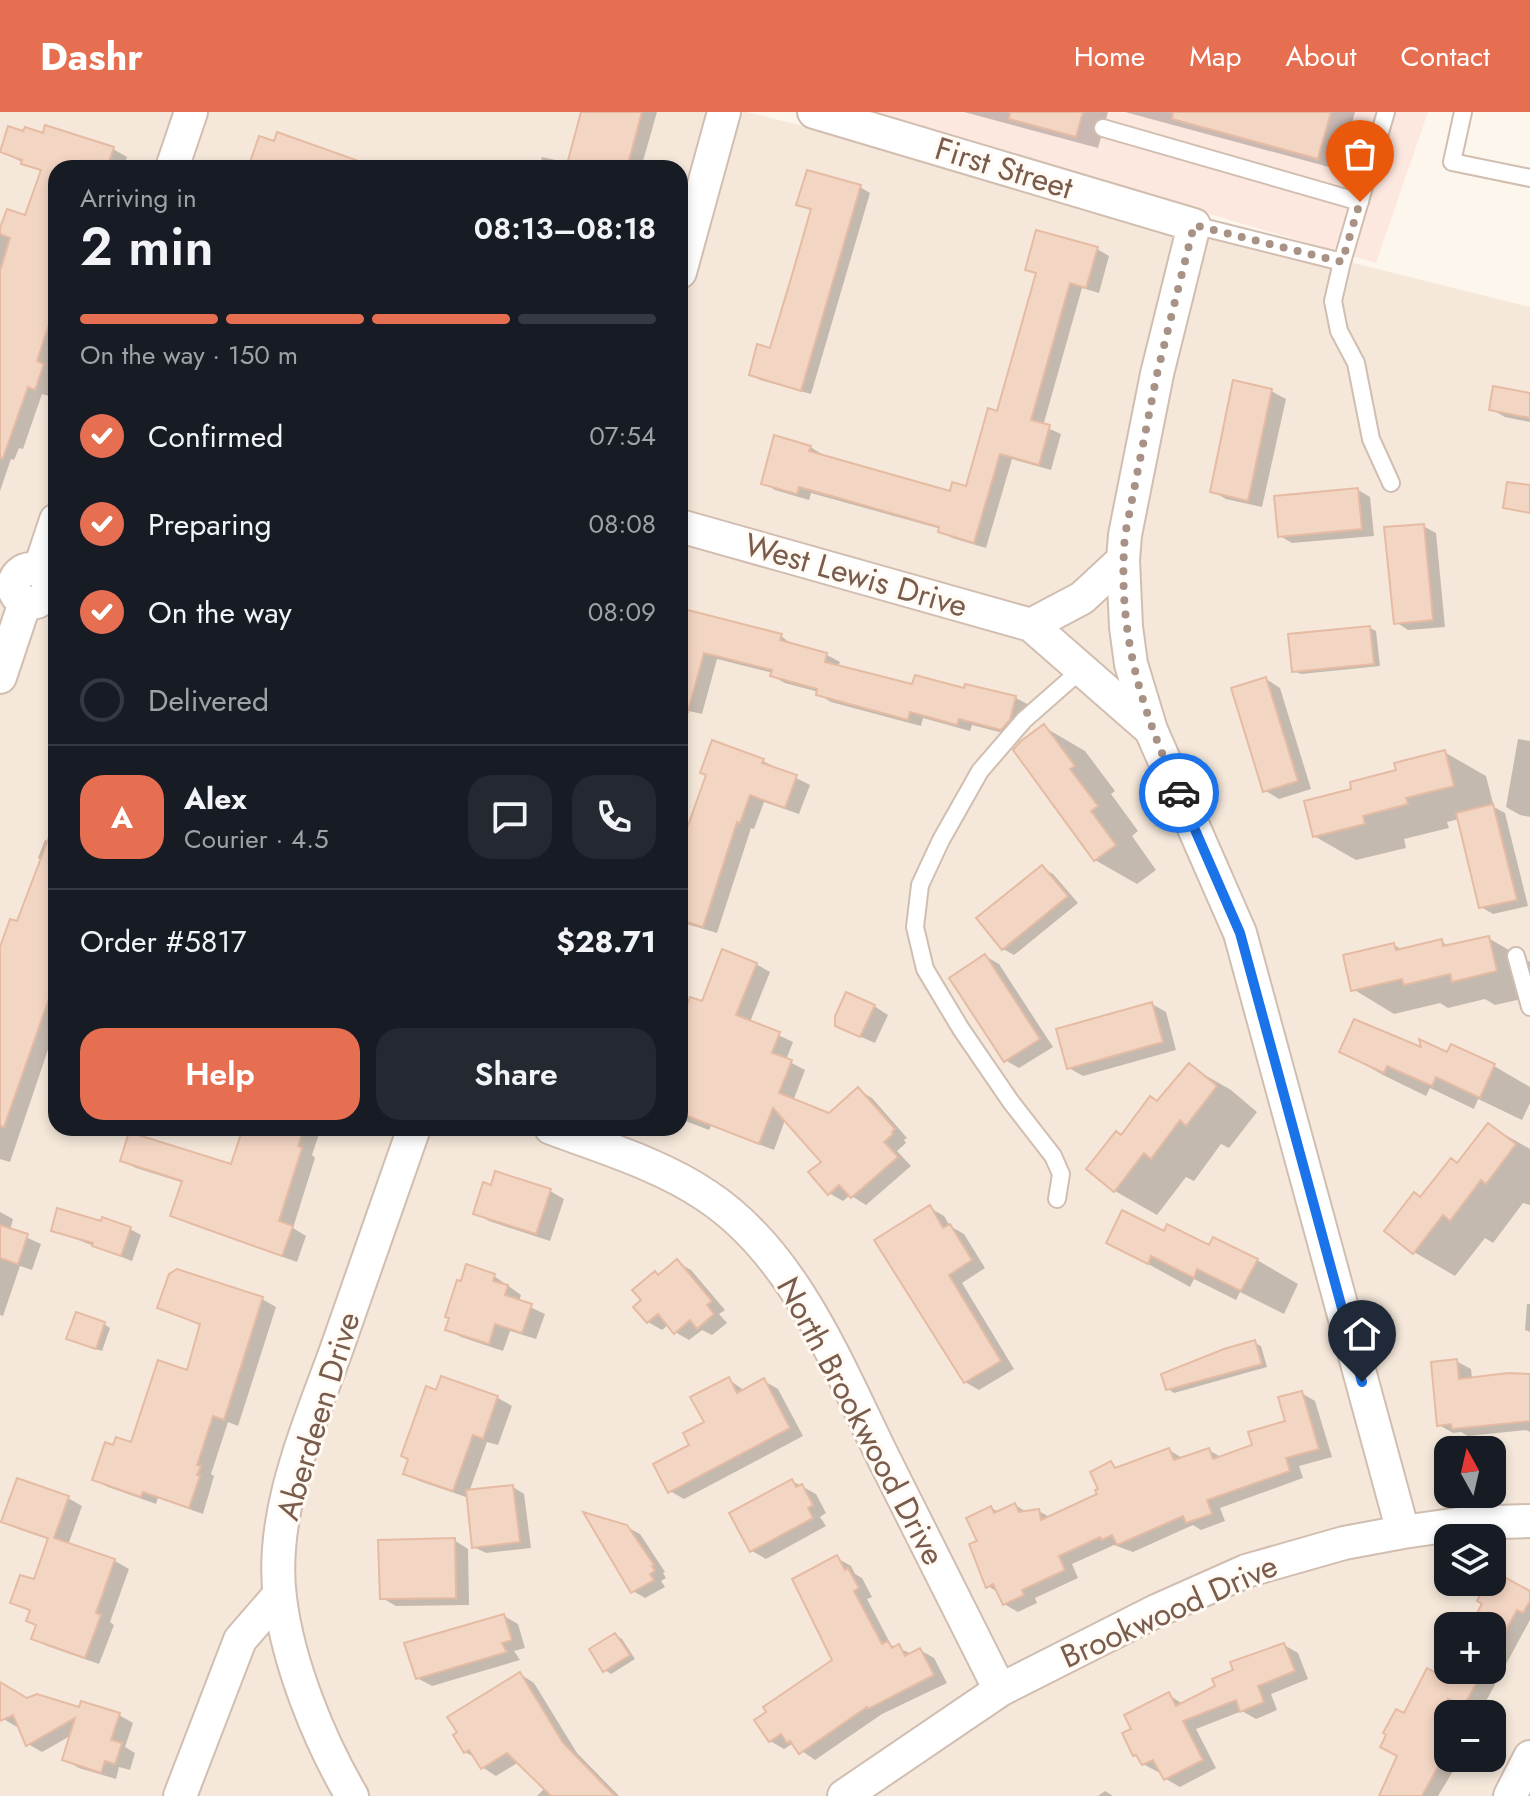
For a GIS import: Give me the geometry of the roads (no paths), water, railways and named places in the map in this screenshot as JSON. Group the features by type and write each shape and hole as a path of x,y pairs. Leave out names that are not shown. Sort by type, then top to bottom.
{"street":[{"path":"175,160 191,112"},
{"path":"688,243 724,112"},
{"name":"First Street","path":"814,112 1194,225"},
{"path":"1194,225 1157,374 1125,535 1126,627 1131,664 1151,730 1240,933 1403,1532"},
{"name":"West Lewis Drive","path":"688,528 1031,625 1151,730"},
{"path":"0,677 48,540"},
{"path":"1031,625 1082,598 1123,560"},
{"name":"Aberdeen Drive","path":"352,1796 308,1700 287,1635 279,1595 280,1552 286,1509 300,1452 411,1136"},
{"name":"North Brookwood Drive","path":"572,1136 639,1161 707,1195 773,1256 834,1359 1000,1690"},
{"name":"Brookwood Drive","path":"844,1796 1000,1690 1156,1611 1246,1571 1344,1543 1403,1532 1466,1523 1530,1521"},
{"path":"180,1796 240,1640 279,1595"},
{"path":"1510,1796 1530,1757"}],"lane":[{"path":"1386,112 1333,301 1339,331 1356,363 1371,439 1391,483"},
{"path":"1463,112 1452,162 1530,178"},
{"path":"1103,128 1360,202"},
{"path":"1194,225 1342,262"},
{"path":"1057,1199 1061,1174 1053,1156 1011,1102 939,993 925,969 915,927 920,885 980,771 1024,720 1082,669"},
{"path":"1516,956 1530,1007"}]}
